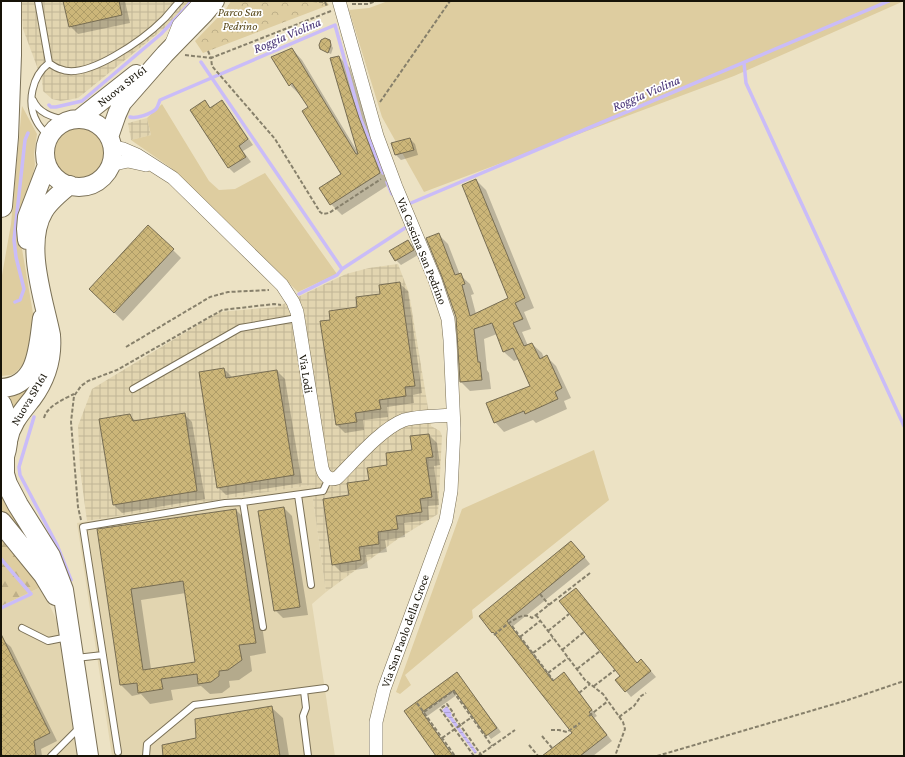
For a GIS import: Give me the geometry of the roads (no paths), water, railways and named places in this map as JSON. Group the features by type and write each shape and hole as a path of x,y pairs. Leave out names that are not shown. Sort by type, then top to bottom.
{"highway":[{"path":"1,206 6,161 10,55 10,1"}],"main road":[{"name":"Nuova SP161","path":"110,165 112,156 110,142 116,114 122,103 167,51 215,1"},
{"name":"Nuova SP161","path":"37,271 28,247 26,229 28,217 47,165 45,150 49,137 57,127 73,120 101,103 133,76 167,51"},
{"name":"Nuova SP161","path":"73,120 89,121 97,124 110,142"},
{"path":"47,165 57,178 70,185 82,186 93,183 103,176 110,165"},
{"name":"Nuova SP161","path":"4,455 11,428 17,417 37,390 50,363 51,344 37,271 35,239 40,218 52,201 70,185"},
{"name":"Nuova SP161","path":"1,388 19,384 27,377 31,370 37,352 44,306"},
{"path":"1,404 7,423 4,455 4,474 7,484 20,509 47,550 56,570 62,590 88,756"},
{"path":"1,522 44,575 55,592 69,631"}],"street":[{"path":"167,51 179,25 201,1"},
{"name":"Via Cascina San Pedrino","path":"336,7 390,173 435,280 446,312 450,340 454,429 449,509"},
{"name":"Via Lodi","path":"110,142 137,155 166,173 182,186 286,290 296,309 322,470 329,478"},
{"name":"Via Lodi","path":"110,165 131,161 166,173"},
{"path":"329,478 337,478 381,435 402,421 453,415"},
{"name":"Via San Paolo della Croce","path":"376,756 376,722 384,689 449,509"}],"lane":[{"path":"38,1 49,62 60,70 73,71 92,66 121,53 163,20 180,1"},
{"path":"49,62 37,76 32,96 34,116 40,127 49,137"},
{"path":"32,96 36,106 44,113 73,120"},
{"path":"133,390 240,328 297,318"},
{"path":"118,752 83,527 225,503 323,491 329,478"},
{"path":"298,495 311,585"},
{"path":"243,502 263,627"},
{"path":"22,628 48,641 69,631"},
{"path":"73,658 102,655"},
{"path":"146,756 147,744 194,705 324,688"},
{"path":"304,691 306,708 303,716 308,756"},
{"path":"51,756 83,724"}],"waterway":[{"path":"49,105 51,107 56,107 82,101 161,34 192,1"},
{"name":"Roggia Violina","path":"411,203 889,1"},
{"name":"Roggia Violina","path":"130,117 140,117 154,111 160,100 335,25 361,120 383,173"},
{"path":"201,62 342,269 408,225"},
{"path":"744,63 746,83 904,426"},
{"name":"Roggia Violina","path":"15,302 20,300 24,289 16,257 14,240 25,140 28,133"},
{"name":"Roggia Violina","path":"387,182 392,194"},
{"path":"299,294 337,275 342,269"},
{"path":"34,417 19,467 20,475 57,545 71,580"},
{"path":"1,559 31,594 1,608"}],"park label":[{"name":"Parco San Pedrino","path":"240,19"}]}
